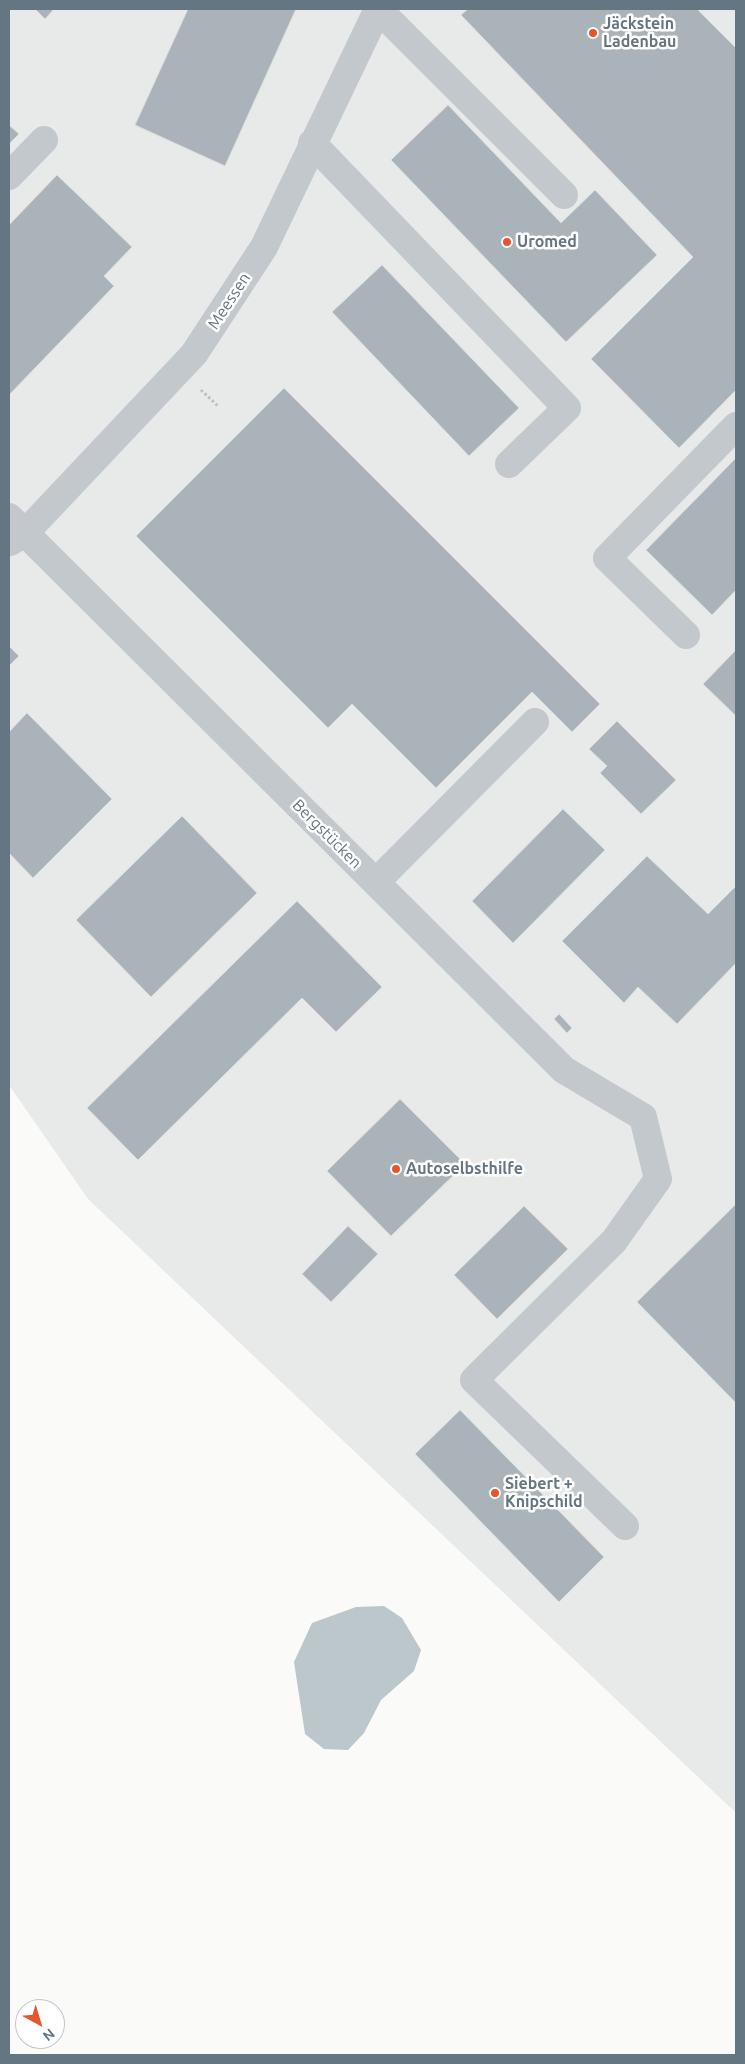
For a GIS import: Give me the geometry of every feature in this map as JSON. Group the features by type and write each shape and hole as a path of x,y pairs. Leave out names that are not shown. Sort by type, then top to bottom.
{"street":[{"name":"Meessen","path":"13,530 194,354 264,247 312,143 378,9"},
{"path":"378,9 564,194"},
{"path":"9,176 44,140"},
{"path":"312,143 567,408 509,464"},
{"path":"686,635 607,558 736,426"},
{"name":"Bergstücken","path":"13,530 376,882 564,1070 643,1117 658,1179 614,1241 474,1380 625,1526"},
{"path":"376,882 535,722"}],"shaded area":[{"path":"9,9 736,9 736,1813 88,1199 9,1085"},
{"path":"384,1606 402,1618 421,1650 414,1671 381,1700 364,1733 348,1750 324,1749 305,1734 294,1662 312,1623 356,1607"}],"building":[{"path":"35,9 54,9 45,19"},
{"path":"188,9 296,9 225,166 135,125"},
{"path":"468,9 697,9 736,48 736,390 679,448 591,359 693,257 461,15"},
{"path":"448,105 561,223 595,190 657,255 566,342 391,160"},
{"path":"9,125 19,134 9,144"},
{"path":"57,175 132,247 104,276 114,286 9,395 9,225"},
{"path":"382,265 519,408 469,456 332,312"},
{"path":"284,388 600,704 572,732 532,692 436,788 352,704 328,728 136,536"},
{"path":"736,458 736,590 712,615 646,550"},
{"path":"9,646 19,656 9,666"},
{"path":"736,650 736,716 703,684"},
{"path":"27,713 112,799 33,878 9,853 9,732"},
{"path":"617,721 676,780 641,814 600,773 607,766 589,749"},
{"path":"563,809 605,850 513,943 472,901"},
{"path":"182,816 257,893 151,997 76,920"},
{"path":"647,856 708,914 736,886 736,963 677,1024 638,987 624,1003 562,941"},
{"path":"297,901 382,987 336,1032 302,998 138,1160 87,1108"},
{"path":"559,1014 572,1028 567,1033 554,1019"},
{"path":"400,1099 465,1164 391,1236 327,1171"},
{"path":"736,1204 736,1403 637,1302"},
{"path":"524,1206 568,1249 497,1319 454,1275"},
{"path":"348,1226 378,1254 331,1302 302,1274"},
{"path":"460,1410 604,1557 559,1602 415,1454"}],"place":[{"name":"Jäckstein Ladenbau","path":"593,33"},
{"name":"Uromed","path":"507,242"},
{"name":"Autoselbsthilfe","path":"396,1169"},
{"name":"Siebert + Knipschild","path":"495,1493"}]}
